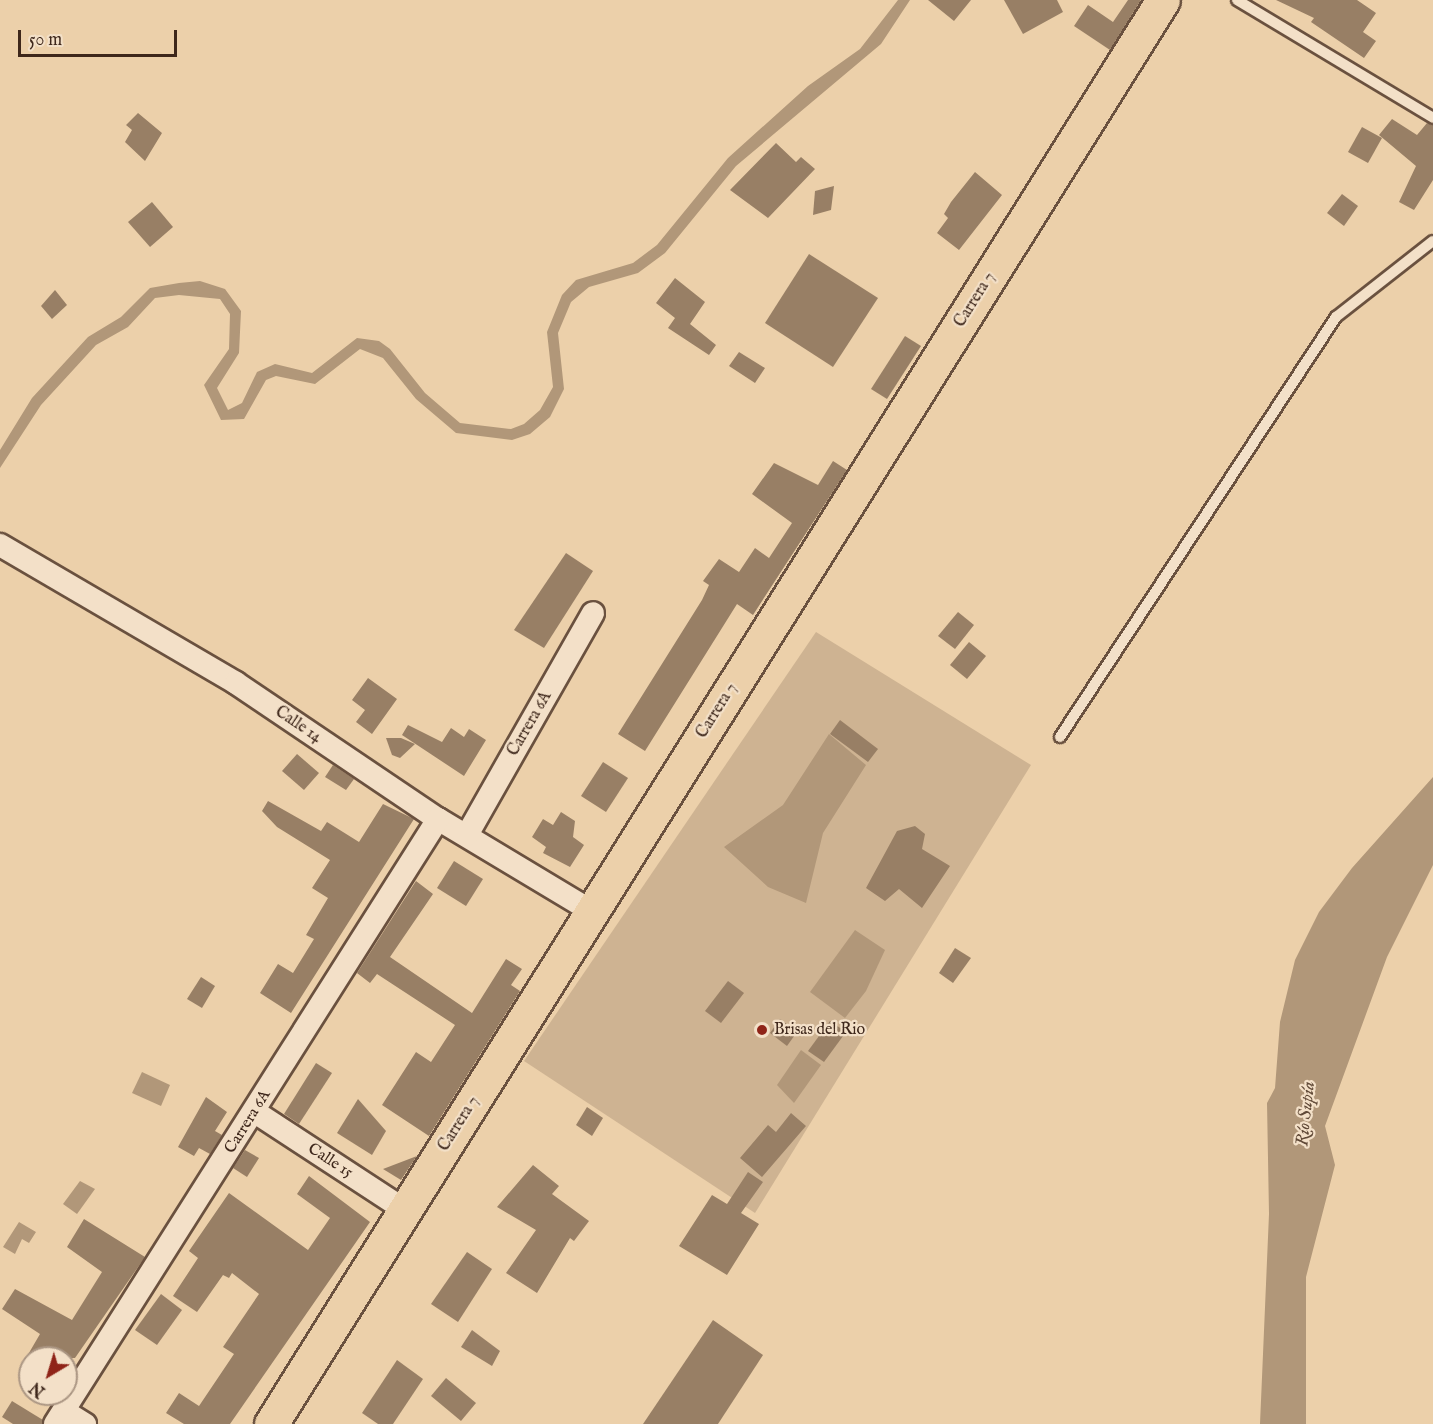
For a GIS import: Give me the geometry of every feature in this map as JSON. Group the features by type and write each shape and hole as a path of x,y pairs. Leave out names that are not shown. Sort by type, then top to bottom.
{"main road":[{"name":"Carrera 7","path":"271,1424 1163,0"}],"street":[{"name":"Calle 14","path":"0,545 236,683 438,819 591,911"},
{"name":"Carrera 6A","path":"467,835 593,612"},
{"name":"Carrera 6A","path":"60,1417 255,1112 438,819"},
{"name":"Calle 15","path":"255,1112 405,1210"},
{"path":"60,1417 85,1424"}],"lane":[{"path":"1237,0 1433,118"},
{"path":"1060,737 1336,317 1433,241"}],"shaded area":[{"path":"816,632 1031,765 755,1213 524,1061"}],"water":[{"path":"898,0 910,0 881,44 736,166 665,253 638,273 589,287 571,302 558,333 564,389 550,417 530,434 512,440 456,433 416,399 383,358 360,349 315,384 276,376 266,380 244,419 221,420 204,385 229,349 230,314 220,299 179,295 155,298 128,327 96,345 41,405 0,468 0,450 32,398 88,337 121,317 150,288 200,281 225,289 241,311 239,353 217,388 228,410 242,403 257,372 275,364 312,373 357,338 379,341 390,349 425,393 460,423 511,429 524,424 540,410 553,387 547,332 562,295 576,280 633,263 657,245 728,158 808,86 860,49"},
{"path":"829,734 866,765 823,833 806,903 768,887 724,847 783,805"},
{"name":"Río Supía","path":"1433,777 1433,865 1387,957 1325,1126 1335,1165 1306,1277 1306,1424 1260,1424 1269,1214 1267,1103 1275,1088 1280,1022 1295,960 1319,912 1352,868"},
{"path":"855,930 885,950 866,991 845,1018 810,992"},
{"path":"801,1050 821,1065 794,1103 777,1085"},
{"path":"142,1072 170,1085 161,1106 132,1093"},
{"path":"80,1181 95,1189 77,1214 63,1204"},
{"path":"19,1222 36,1232 29,1243 22,1239 15,1254 3,1247"}],"building":[{"path":"928,0 971,0 954,21"},
{"path":"1004,0 1057,0 1063,12 1023,34"},
{"path":"1128,0 1141,0 1110,50 1074,26 1088,5 1113,22"},
{"path":"1276,0 1357,0 1376,13 1363,32 1376,41 1364,58 1311,22 1314,18"},
{"path":"138,113 162,133 145,161 125,142 132,130 126,125"},
{"path":"1392,119 1417,135 1427,123 1433,125 1433,180 1414,210 1399,202 1416,166 1379,135"},
{"path":"1362,127 1382,138 1368,163 1348,152"},
{"path":"776,143 796,162 801,157 815,169 768,218 730,190"},
{"path":"975,172 1002,195 959,250 937,233 948,218 944,214 951,202"},
{"path":"834,186 831,210 813,215 815,191"},
{"path":"1342,194 1358,206 1344,226 1327,213"},
{"path":"152,202 173,227 150,247 128,222"},
{"path":"809,254 878,298 833,367 765,323"},
{"path":"675,278 705,302 690,324 716,345 709,355 668,328 675,318 656,303"},
{"path":"55,290 67,305 52,319 41,306"},
{"path":"905,336 921,346 887,399 871,389"},
{"path":"739,352 765,368 755,383 729,366"},
{"path":"833,461 847,470 753,615 737,604 645,751 618,734 702,600 709,585 703,581 719,559 739,572 755,548 769,558 792,523 752,494 774,463 818,485"},
{"path":"566,553 593,571 544,648 514,630"},
{"path":"958,612 974,625 955,649 938,636"},
{"path":"969,642 986,656 967,679 950,665"},
{"path":"368,678 397,699 372,734 356,722 365,710 352,700"},
{"path":"840,720 878,749 868,762 830,734"},
{"path":"408,725 442,742 451,728 464,737 469,729 486,740 464,776 402,735"},
{"path":"386,738 401,738 415,744 400,758 392,755"},
{"path":"297,754 319,773 304,790 282,771"},
{"path":"603,762 628,778 606,812 581,796"},
{"path":"333,765 354,779 346,790 325,777"},
{"path":"268,801 321,831 327,822 359,842 383,804 414,819 291,1013 260,993 278,964 293,973 314,939 306,935 328,898 312,888 330,860 277,827 262,811"},
{"path":"561,812 575,821 573,837 584,845 570,867 543,853 546,847 532,837 543,819 553,825"},
{"path":"915,826 925,834 922,849 950,866 922,908 899,889 885,901 866,888 897,831"},
{"path":"454,861 483,879 466,906 437,888"},
{"path":"416,881 433,894 390,957 472,1013 506,959 522,969 511,985 520,991 429,1136 382,1105 416,1052 431,1062 455,1025 377,974 370,983 357,973"},
{"path":"955,948 971,958 953,983 939,973"},
{"path":"201,977 215,986 202,1008 187,999"},
{"path":"728,981 744,993 721,1023 705,1011"},
{"path":"780,1019 797,1032 787,1046 770,1033"},
{"path":"830,1021 846,1032 824,1062 808,1051"},
{"path":"316,1063 332,1073 299,1124 284,1114"},
{"path":"206,1097 227,1112 215,1131 222,1135 210,1154 199,1148 194,1156 178,1147"},
{"path":"358,1099 386,1131 372,1155 337,1133"},
{"path":"587,1107 603,1118 592,1136 576,1125"},
{"path":"791,1113 806,1126 762,1177 740,1158 768,1125 776,1132"},
{"path":"245,1150 259,1158 247,1177 233,1168"},
{"path":"417,1156 401,1180 383,1169"},
{"path":"533,1165 559,1186 552,1194 589,1221 574,1241 570,1238 537,1293 506,1273 536,1230 497,1207"},
{"path":"748,1172 763,1182 741,1213 759,1224 727,1275 679,1246 712,1195 727,1204"},
{"path":"309,1176 370,1222 230,1424 184,1424 166,1413 179,1393 199,1406 234,1354 223,1347 259,1294 232,1273 229,1278 223,1275 197,1312 173,1296 198,1258 189,1251 229,1193 308,1250 330,1218 297,1194"},
{"path":"84,1219 145,1257 78,1354 78,1346 33,1346 40,1334 2,1309 15,1289 72,1320 102,1272 67,1247"},
{"path":"467,1252 492,1269 458,1322 431,1304"},
{"path":"161,1294 182,1310 157,1345 135,1330"},
{"path":"713,1320 763,1355 718,1424 643,1424"},
{"path":"472,1330 500,1351 492,1366 461,1347"},
{"path":"397,1360 423,1379 393,1424 378,1424 362,1413"},
{"path":"446,1378 476,1403 461,1421 431,1396"},
{"path":"12,1401 43,1420 42,1424 13,1424 2,1417"}],"place":[{"name":"Brisas del Rio","path":"762,1030"}]}
